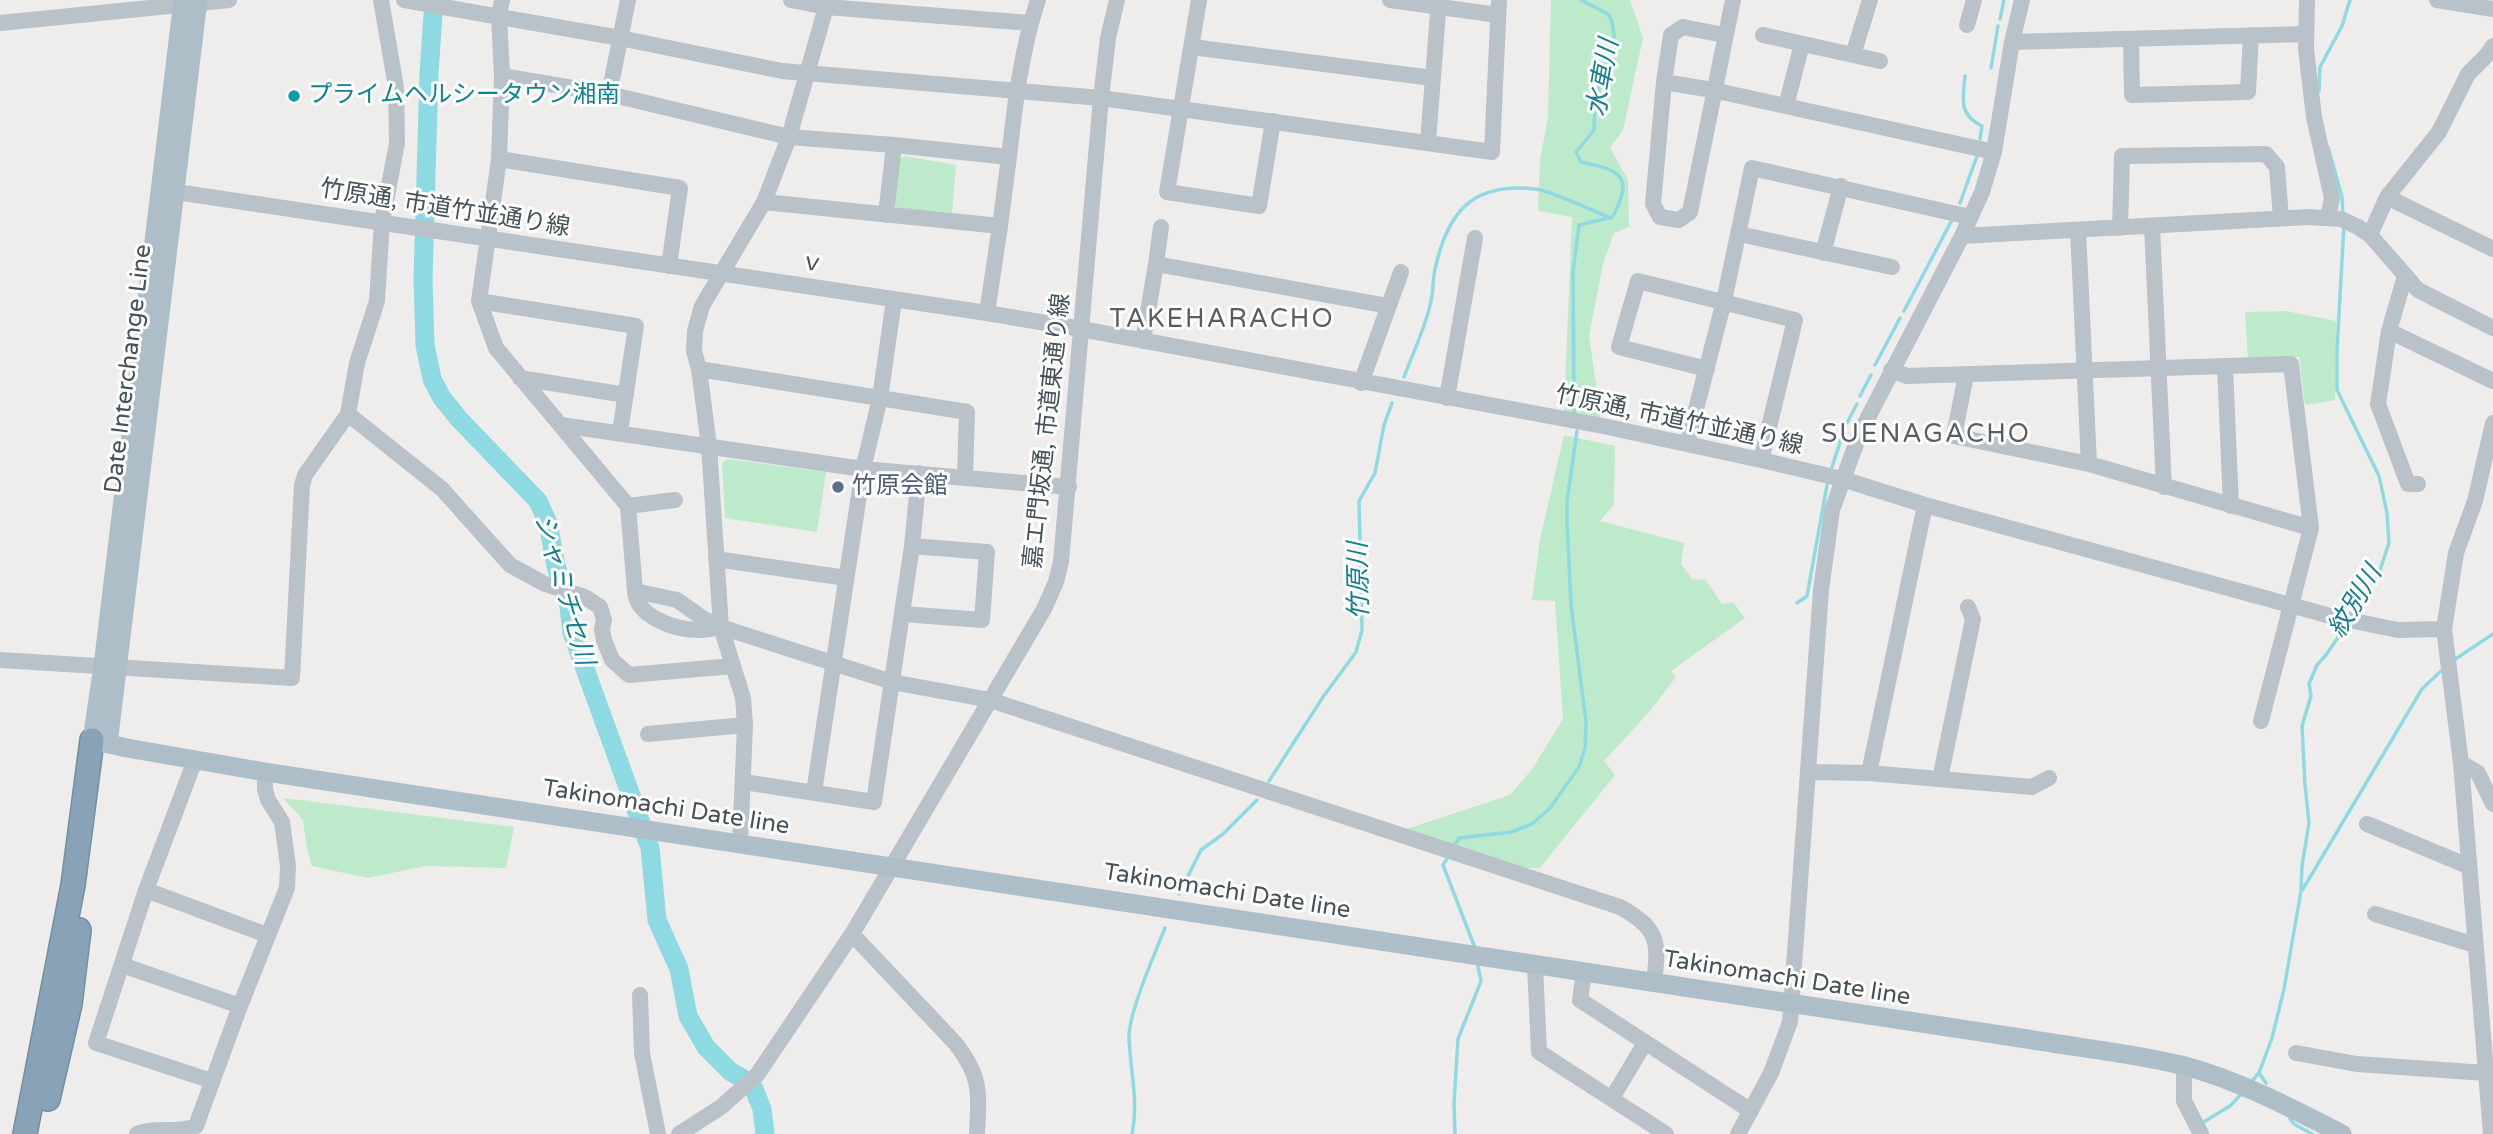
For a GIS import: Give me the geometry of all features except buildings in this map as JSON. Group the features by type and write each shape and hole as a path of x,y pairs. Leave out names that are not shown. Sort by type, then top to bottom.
{"highway":[{"path":"25,1134 100,742"},
{"path":"39,1134 70,1004 99,774 100,742"}],"main road":[{"name":"Date Interchange Line","path":"100,742 190,2"},
{"name":"Takinomachi Date line","path":"100,742 272,773 2027,1039 2184,1066 2227,1079 2342,1134"}],"street":[{"path":"0,23 229,0"},
{"path":"0,660 292,678 302,485 305,475 348,414 357,363 377,301 383,222 397,143 396,86 381,0"},
{"path":"609,94 628,0"},
{"path":"791,0 1030,23"},
{"path":"987,313 1016,92 1030,23 1038,0"},
{"name":"嘉エ門坂通, 市道東通り線","path":"679,1134 739,1092 757,1075 852,934 1044,609 1056,582 1061,562 1069,487 1101,98 1108,38 1117,0"},
{"path":"1199,0 1167,192 1259,206 1273,121"},
{"path":"410,1 461,9 501,8 620,38 782,71 1101,98 1492,152 1498,7 1390,0"},
{"path":"1724,35 1683,27 1671,35 1653,204 1660,217 1679,220 1690,212 1733,0"},
{"path":"1853,55 1870,0"},
{"path":"1967,25 1974,0"},
{"path":"1738,1134 1781,1048 1790,1022 1824,563 1832,510 1860,433 1982,192 1994,152 2012,42 2022,0"},
{"path":"2307,0 2306,34 2314,117 2335,218"},
{"path":"2437,0 2493,9"},
{"path":"740,845 746,725 743,698 721,627 709,446 699,369 694,351 695,331 702,306 764,202 789,137 827,3"},
{"path":"1428,142 1439,3"},
{"path":"501,8 499,159 479,302 496,348 628,506 635,601 655,618 669,624 699,630 721,627"},
{"path":"2012,42 2306,34"},
{"path":"1763,35 1881,61"},
{"path":"2131,39 2132,95 2249,92 2250,35"},
{"path":"1786,106 1802,44"},
{"path":"2364,231 2387,197 2439,132 2468,74 2493,46"},
{"path":"1192,47 1432,78"},
{"path":"502,76 609,94 789,137 1009,157"},
{"path":"1664,82 1713,90 1994,152"},
{"path":"886,215 894,145"},
{"path":"2120,228 2122,156 2266,154 2277,167 2281,218"},
{"path":"499,159 680,188 669,266"},
{"path":"1687,444 1740,234 1752,168 1970,217"},
{"path":"1823,253 1841,187"},
{"name":"竹原通, 市道竹並通り線","path":"168,191 722,274"},
{"path":"2387,197 2493,249"},
{"path":"764,202 1000,226"},
{"path":"1962,236 2281,218 2335,218 2364,231 2418,290 2493,328"},
{"path":"2152,226 2164,487"},
{"path":"1143,341 1161,227"},
{"path":"2078,230 2090,464"},
{"path":"1740,234 1892,267"},
{"path":"1447,398 1475,239"},
{"path":"1156,264 1388,306"},
{"path":"1361,383 1401,272"},
{"name":"ｖ","path":"722,274 894,300"},
{"path":"2404,276 2389,331 2378,404 2408,484 2418,484"},
{"path":"1707,369 1619,347 1638,281 1795,320 1760,460"},
{"path":"814,792 863,468 880,398 894,300"},
{"name":"竹原通, 市道竹並通り線","path":"894,300 1082,329 1687,444 1842,479 1924,505 2334,617 2398,630 2444,629"},
{"path":"479,302 636,326 620,432"},
{"path":"2389,331 2493,381"},
{"path":"1891,370 1907,376 2291,364 2311,528 2261,721"},
{"path":"2225,367 2231,506"},
{"path":"699,369 967,412 965,477"},
{"path":"1966,375 1954,436 2090,464 2311,528"},
{"path":"520,377 626,395"},
{"path":"348,414 442,489 510,565 545,584 585,597 600,607 604,620 604,640 612,660 629,675 733,666"},
{"path":"561,425 863,468 1069,487"},
{"path":"2491,1134 2461,763 2444,629 2456,553 2475,501 2492,431"},
{"path":"744,782 874,803 903,614 919,473"},
{"path":"628,506 675,500"},
{"path":"1869,773 1924,505"},
{"path":"903,614 982,620 987,552 912,546"},
{"path":"716,559 846,578"},
{"path":"635,591 677,600 721,627 833,664 892,682 990,700 1620,907 1640,919 1655,939 1657,955 1654,983"},
{"path":"1940,779 1973,619 1968,607"},
{"path":"648,734 746,725"},
{"path":"195,760 146,890 96,1043 212,1081"},
{"path":"2461,763 2478,773 2493,804"},
{"path":"1808,772 1869,773 2032,787 2049,778"},
{"path":"137,1134 147,1130 186,1130 196,1126 287,888 288,866 282,822 268,800 265,789 272,773"},
{"path":"2367,824 2468,866"},
{"path":"146,890 267,935"},
{"path":"2375,914 2475,944"},
{"path":"852,934 970,1062 977,1078 978,1134"},
{"path":"122,965 240,1006"},
{"path":"1535,965 1539,1052 1666,1134"},
{"path":"1584,972 1580,1000 1751,1111"},
{"path":"640,995 642,1054 658,1134"},
{"path":"1612,1098 1646,1043"},
{"path":"2296,1053 2357,1064 2486,1073"},
{"path":"2184,1066 2184,1101 2201,1134"}],"green space":[{"path":"1551,0 1630,0 1643,38 1623,130 1610,148 1628,180 1629,227 1614,233 1603,264 1589,336 1601,418 1564,412 1572,217 1538,211 1540,161 1548,117"},
{"path":"904,156 956,165 952,213 899,208 892,203 897,160"},
{"path":"2286,311 2336,321 2335,400 2305,405 2299,357 2248,360 2245,312"},
{"path":"1564,435 1615,446 1614,505 1600,521 1684,543 1681,564 1692,579 1706,580 1722,604 1733,602 1745,618 1671,671 1676,677 1650,711 1604,761 1615,775 1540,868 1517,868 1407,829 1510,795 1533,768 1563,719 1555,601 1532,600 1540,539"},
{"path":"728,459 826,472 817,532 725,518 722,463"},
{"path":"283,798 514,827 506,868 425,866 368,878 312,866 303,820"}],"waterway":[{"name":"シャミチセ川","path":"434,0 429,73 423,279 425,345 432,379 442,398 459,419 538,501 548,523 556,566 569,606 572,633 650,848 657,920 679,969 688,1016 706,1047 731,1072 749,1082 754,1089 762,1109 765,1134"},
{"name":"水車川","path":"1581,0 1608,14 1612,21 1614,37 1595,101 1594,130 1576,152 1581,162 1612,171 1622,180 1621,197 1611,218"},
{"path":"2000,19 2004,0"},
{"name":"紋別川","path":"2319,91 2320,67 2342,26 2350,0"},
{"path":"1991,68 1998,26"},
{"path":"1965,76 1964,106 1969,116 1982,126 1980,139"},
{"name":"紋別川","path":"2328,147 2342,197 2343,214"},
{"path":"1960,203 1978,153"},
{"name":"竹原川","path":"1404,377 1429,311 1439,253 1454,219 1465,206 1493,191 1535,189 1562,197 1611,218"},
{"path":"1574,414 1573,272 1579,225 1609,218"},
{"path":"1904,311 1953,218"},
{"name":"紋別川","path":"2344,225 2337,390 2379,476 2387,513 2389,543 2380,570 2353,615"},
{"path":"1875,365 1900,318"},
{"path":"1860,396 1871,375"},
{"name":"竹原川","path":"1269,781 1323,697 1356,652 1362,630 1359,501 1375,473 1384,425 1392,403"},
{"path":"1847,423 1857,404"},
{"path":"1453,848 1459,838 1511,832 1532,824 1550,808 1579,767 1585,748 1586,722 1571,605 1567,522 1567,501 1577,431"},
{"path":"1832,467 1843,433"},
{"path":"1797,603 1807,596 1827,485"},
{"name":"紋別川","path":"2250,1083 2259,1073 2272,1038 2284,989 2301,891 2309,823 2302,726 2311,696 2309,684 2317,665 2347,624"},
{"path":"2454,660 2493,634"},
{"path":"2303,889 2422,689 2443,669"},
{"name":"竹原川","path":"1179,894 1201,850 1223,834 1257,800"},
{"path":"1449,855 1443,865 1475,948"},
{"name":"竹原川","path":"1132,1134 1135,1110 1130,1026 1143,982 1165,928"},
{"path":"1455,1134 1458,1039 1481,981 1477,962"},
{"path":"2259,1073 2266,1083"},
{"name":"紋別川","path":"2202,1123 2230,1106 2243,1092"},
{"path":"2290,1119 2312,1134"}],"place":[{"name":"プライムヘルシータウン湘南","path":"294,96"},
{"name":"竹原会館","path":"838,487"}],"district":[{"name":"TAKEHARACHO","path":"1222,320"},
{"name":"SUENAGACHO","path":"1926,435"}]}
